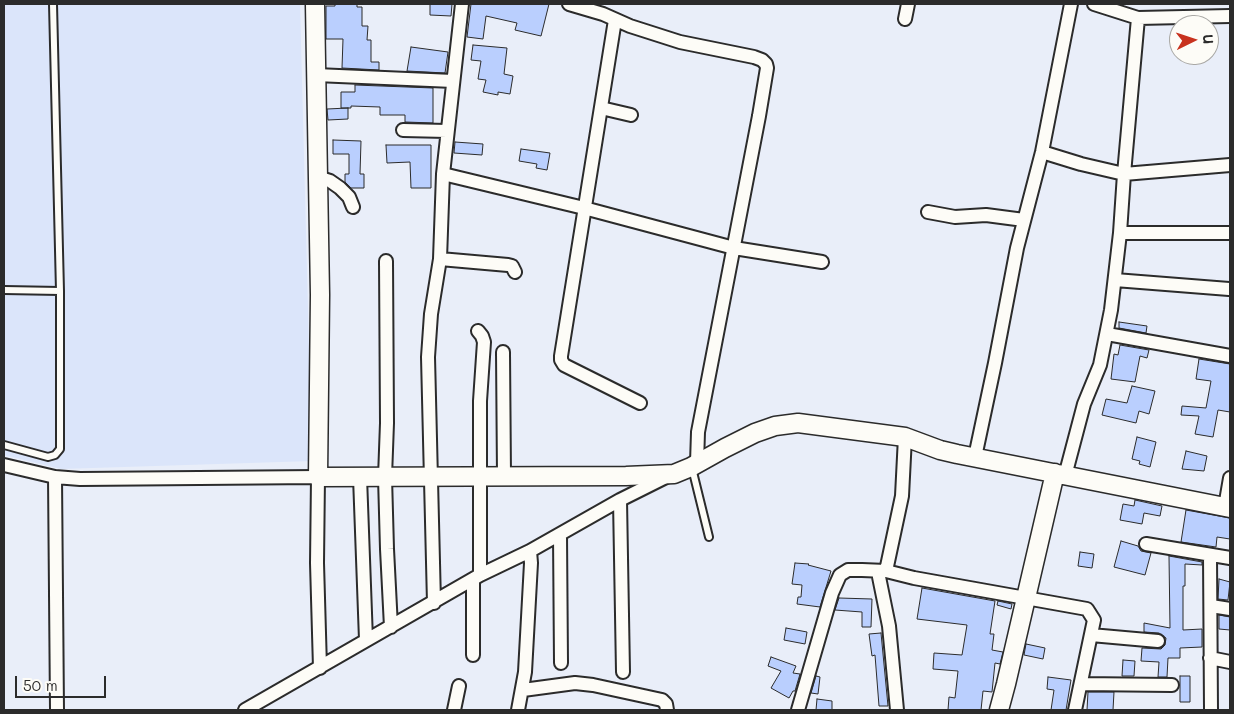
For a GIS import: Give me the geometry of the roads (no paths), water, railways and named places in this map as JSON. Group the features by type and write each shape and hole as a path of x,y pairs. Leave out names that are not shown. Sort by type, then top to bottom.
{"street":[{"path":"315,4 320,304 317,563 320,668"},
{"path":"434,603 428,358 432,304 440,259 443,174 447,131 462,4"},
{"path":"569,4 603,14 615,20 680,42 754,57 766,64 759,116 700,424 694,465"},
{"path":"905,19 908,4"},
{"path":"975,457 1024,220 1042,152 1071,4"},
{"path":"1094,4 1138,18 1230,16"},
{"path":"999,710 1026,598 1060,474 1100,364 1107,334 1120,233 1138,18"},
{"path":"615,20 561,360 564,365 572,370 640,403"},
{"path":"316,75 453,81"},
{"path":"601,108 631,115"},
{"path":"403,130 447,131"},
{"path":"1042,152 1124,174 1230,165"},
{"path":"443,174 584,208 734,248 822,262"},
{"path":"317,177 330,181 340,188 349,197 353,206"},
{"path":"928,212 955,216 986,215 1024,220"},
{"path":"1120,233 1230,233"},
{"path":"440,259 508,265 512,266 515,272"},
{"path":"386,261 387,393 385,477 391,627"},
{"path":"1115,280 1228,289"},
{"path":"473,655 480,402 484,342 478,331"},
{"path":"1107,334 1230,356"},
{"path":"503,352 504,476"},
{"path":"245,710 476,578 560,535 620,500 755,434 788,424 808,424 899,436 940,450 1227,508 1230,478"},
{"path":"897,710 882,572 902,496 899,436"},
{"path":"4,465 55,477 101,480 674,474"},
{"path":"55,477 56,710"},
{"path":"360,477 366,640"},
{"path":"620,500 623,672"},
{"path":"560,535 561,663"},
{"path":"1146,544 1230,558"},
{"path":"518,710 525,672 530,551"},
{"path":"1210,555 1211,710"},
{"path":"798,710 832,592 840,575 848,570 882,572 1086,609 1094,620 1075,710"},
{"path":"1211,606 1230,609"},
{"path":"1091,635 1158,641"},
{"path":"1210,658 1230,662"},
{"path":"523,689 575,683 593,685 662,700 668,710"},
{"path":"1081,684 1172,685"},
{"path":"454,710 459,686"}],"lane":[{"path":"4,446 48,457 56,455 60,449 60,291 56,208 54,4"},
{"path":"4,290 60,291"},
{"path":"694,465 709,537"}]}
